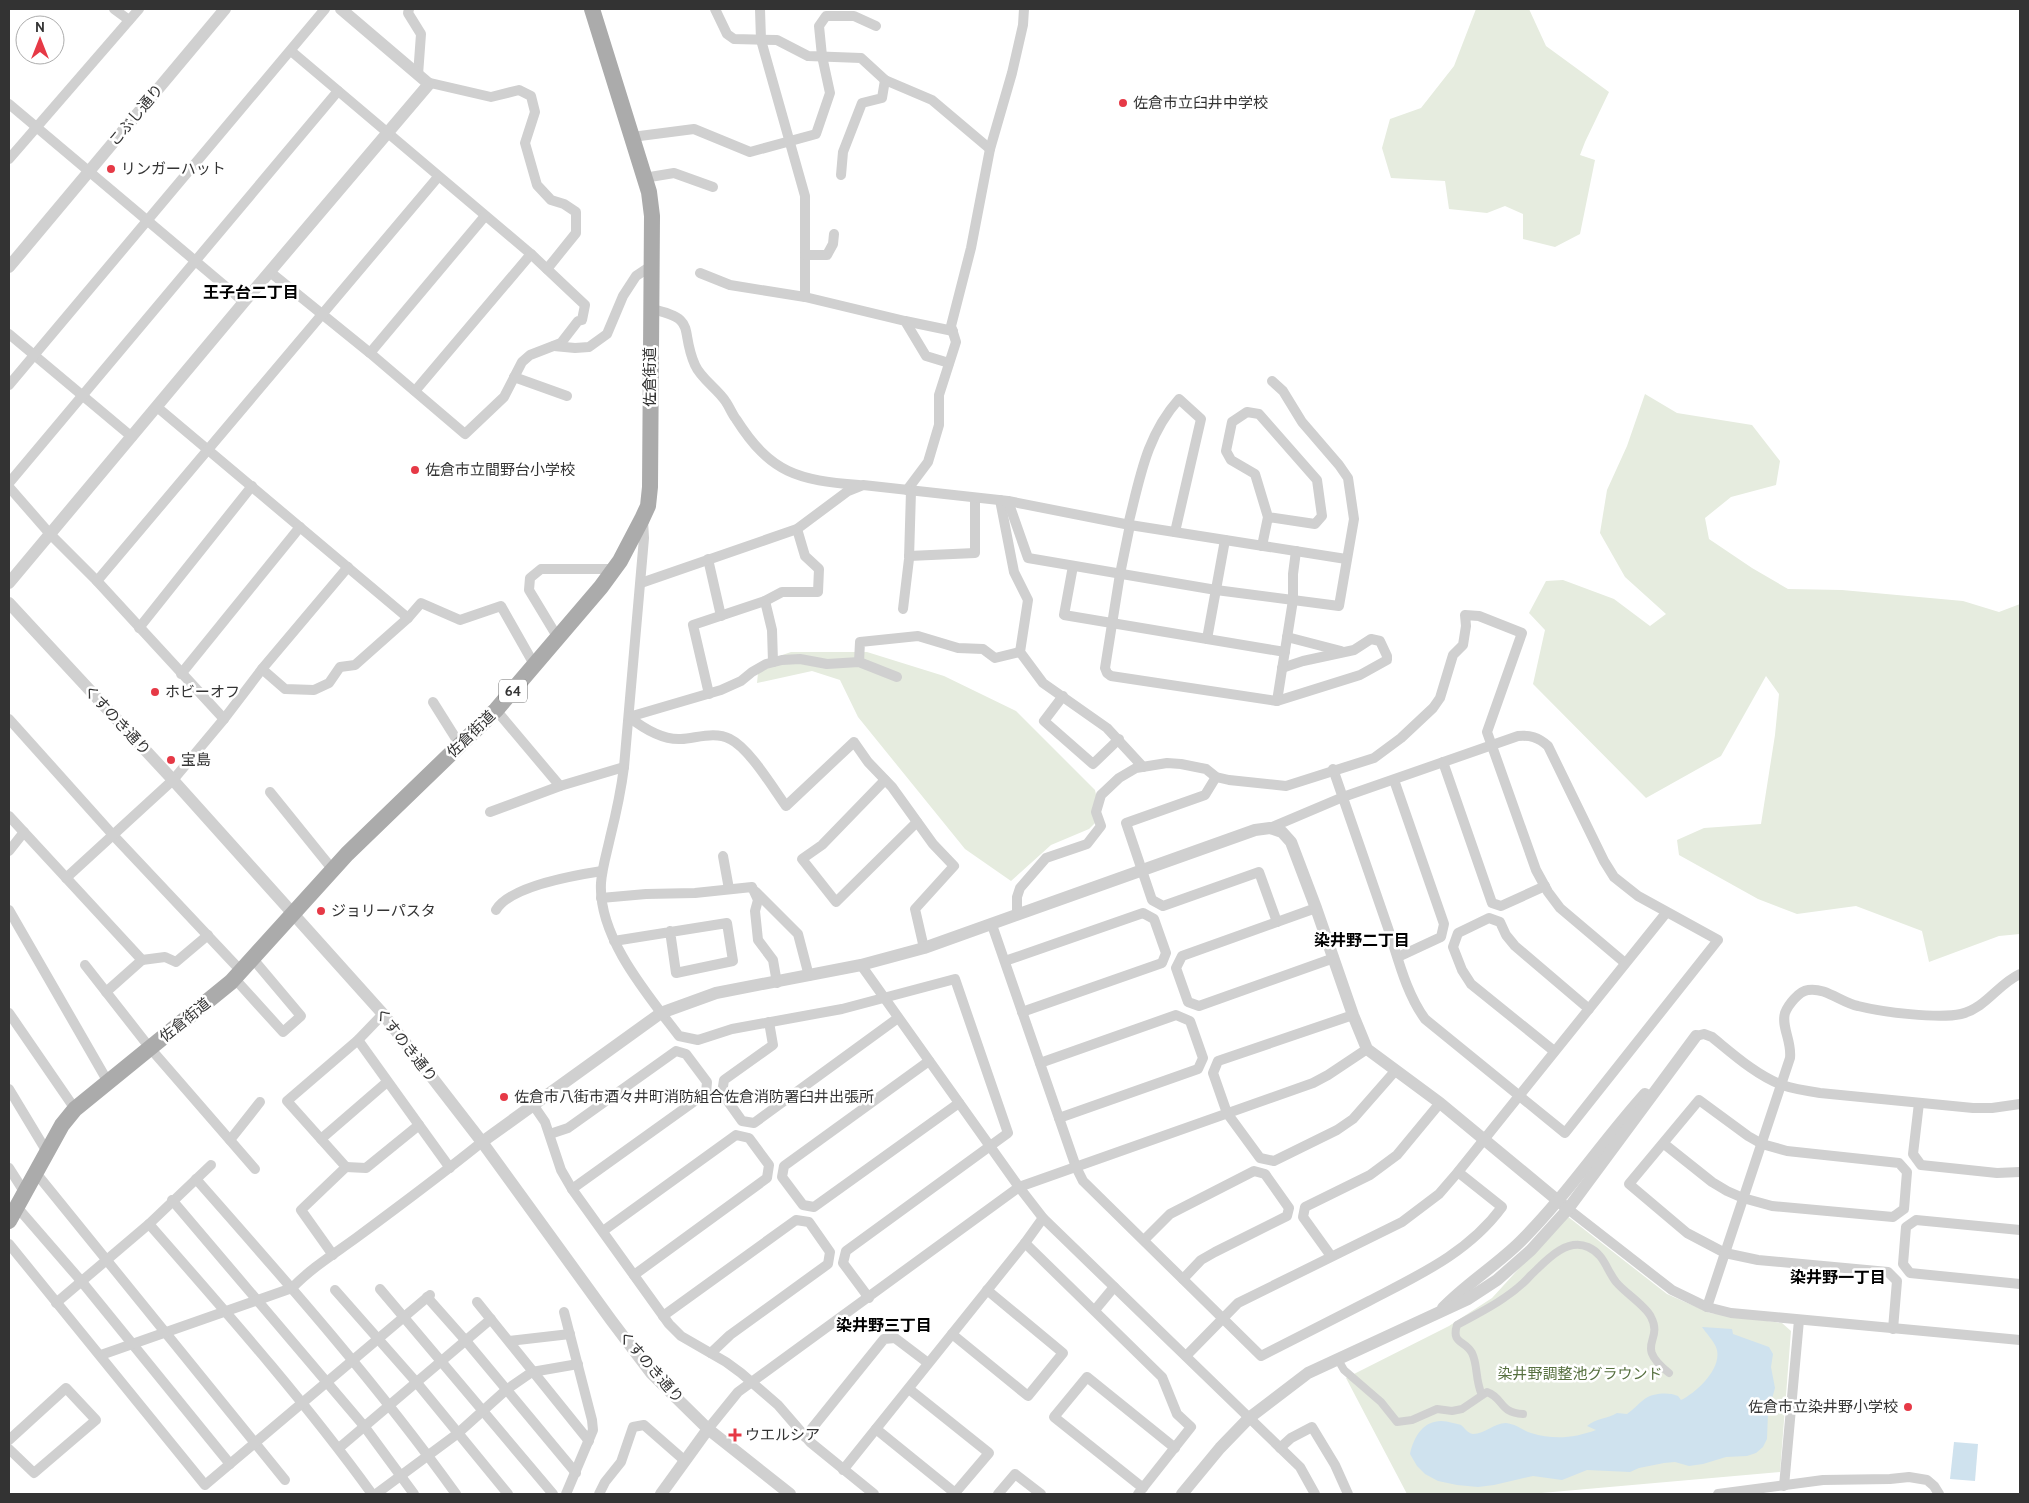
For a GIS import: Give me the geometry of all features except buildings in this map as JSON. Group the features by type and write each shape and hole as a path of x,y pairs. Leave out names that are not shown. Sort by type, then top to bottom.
{"main road":[{"name":"佐倉街道","path":"13,1214 62,1125 74,1109 238,975 387,814 496,710 535,666 614,569 642,519 648,506 650,487 652,216 644,178 592,9"}],"street":[{"path":"114,9 129,20"},
{"path":"9,160 139,9"},
{"name":"こぶし通り","path":"9,267 225,9"},
{"path":"9,385 325,9"},
{"path":"9,583 429,84 341,9"},
{"path":"409,9 408,13 421,34 422,78"},
{"path":"715,9 727,34 734,40 777,40 808,56 862,58 885,80 932,100 990,148"},
{"path":"760,9 761,40 805,196 805,297"},
{"path":"903,609 909,556 909,491 928,462 938,424 939,396 956,342 951,326 971,248 990,148 1012,73 1023,26 1024,9"},
{"path":"632,137 694,129 750,152 816,134 830,93 822,56 819,26 826,16 854,16 876,26"},
{"path":"270,272 370,353 465,434 504,397 522,362 530,355 561,343 578,321 582,320 585,305 530,254 291,50"},
{"path":"422,78 491,97 519,90 531,96 535,112 525,143 537,185 551,200 564,204 576,212 576,233 547,269"},
{"path":"841,175 844,152 862,104 882,98 885,80"},
{"path":"224,719 97,581 50,534 9,485 338,92"},
{"path":"9,104 244,302"},
{"path":"644,178 674,173 713,187"},
{"path":"97,581 438,177"},
{"path":"370,353 485,216"},
{"path":"805,255 827,255 834,244 834,234"},
{"path":"415,391 530,254"},
{"path":"553,346 589,347 606,334 623,296 636,276 651,266"},
{"path":"700,273 730,285 805,297 953,331"},
{"path":"651,309 671,313 680,318 685,326 694,364 699,372 726,402 736,420 765,456 786,471 803,478 822,482 1004,501 1129,525 1346,559"},
{"path":"905,321 926,356 949,363"},
{"path":"9,334 132,437"},
{"path":"514,378 567,396"},
{"path":"1004,501 1028,558 1216,590 1339,606 1354,518 1348,478 1302,422 1283,391 1272,381"},
{"path":"1175,532 1201,419 1179,399 1164,417 1152,439 1129,525 1105,668 1107,673 1111,676 1277,701 1360,675 1387,660 1387,656 1380,641 1371,639 1354,650 1341,651 1282,668"},
{"path":"157,407 408,618"},
{"path":"1262,546 1268,517 1255,474 1231,460 1226,451 1232,422 1247,412 1259,414 1317,480 1322,516 1315,524 1268,517"},
{"path":"641,582 797,529 848,491 864,485"},
{"path":"139,628 252,486"},
{"path":"909,556 975,553 975,498"},
{"path":"1004,501 1014,572 1028,600 1020,652 1043,683 1107,728 1143,767"},
{"path":"642,519 644,538 641,582 624,767 620,797 602,871 601,898 609,930 620,953 678,1036 698,1040 732,1029 842,1009 955,979 1008,1133 846,1251 843,1262 869,1298"},
{"path":"181,674 300,527"},
{"path":"709,694 693,625 765,601 782,592 818,592 819,569 805,556 797,529"},
{"path":"1207,639 1225,540"},
{"path":"1277,701 1293,600 1293,574 1296,551"},
{"path":"708,559 721,616"},
{"path":"1073,566 1064,614 1285,652"},
{"path":"66,878 173,780 224,719 262,669 348,567"},
{"path":"558,638 529,590 530,578 540,569 614,569"},
{"path":"765,601 772,630 773,662"},
{"name":"くすのき通り","path":"9,603 295,914 383,1014 482,1142 605,1313 651,1373 708,1429 790,1494"},
{"path":"262,669 286,689 314,690 329,683 340,667 355,665 408,618 421,603 460,620 501,606 535,666"},
{"path":"1017,915 1017,897 1020,888 1046,858 1087,844 1101,826 1096,812 1101,795 1119,778 1136,768 1167,763 1182,764 1206,769 1216,777 1249,783 1286,786 1334,769 1374,758 1401,738 1433,708 1440,698 1453,655 1463,645 1466,626 1465,615 1479,616 1522,633 1488,732 1536,870 1560,908 1625,963"},
{"path":"859,662 860,642 918,636 958,648 984,649 995,658 1020,652"},
{"path":"1287,637 1341,651"},
{"path":"629,717 709,694 741,681 752,672 773,662 800,659 827,664 859,662 897,677"},
{"path":"1063,696 1044,721 1093,764 1119,739"},
{"path":"433,702 460,745"},
{"path":"496,710 560,786"},
{"path":"629,717 652,732 665,737 680,739 717,735 730,739 746,751 786,806 854,742 933,844 954,866 915,910 924,948"},
{"path":"9,719 113,835 208,935 283,1032 301,1016 253,959"},
{"path":"101,1355 292,1288 307,1272 333,1255 482,1142 661,1013 716,993 777,983 861,965 924,948 1142,872 1255,830 1270,828 1343,798 1518,736 1528,735 1540,739 1548,746 1614,877 1638,896 1666,913 1718,940 1565,1132 1425,1019 1413,997 1398,956 1343,798 1334,769"},
{"path":"1443,762 1492,903 1501,906 1545,886"},
{"path":"490,812 560,786 624,767"},
{"path":"1216,777 1205,795 1126,823 1152,900 1164,906 1259,872 1277,922"},
{"path":"885,780 822,845 802,859 836,902 917,822"},
{"path":"1394,780 1444,924 1440,937 1398,956"},
{"path":"270,792 334,870"},
{"path":"9,816 142,960"},
{"path":"1270,828 1282,832 1291,842 1367,1049 1440,1104 1672,1290 1707,1307 1731,1313 2020,1340"},
{"path":"9,851 24,832"},
{"path":"723,856 729,889"},
{"path":"496,910 500,904 516,894 540,885 565,876 602,871"},
{"path":"601,898 646,894 696,893 752,887"},
{"path":"752,887 798,934 809,976"},
{"path":"752,887 758,900 755,911 758,940 773,960 777,983"},
{"path":"1316,908 1182,956 1176,968 1188,1002 1199,1006 1334,958"},
{"path":"9,910 108,1082"},
{"path":"1005,962 1143,913 1154,919 1166,953 1162,963 1022,1012"},
{"path":"1186,1356 1238,1303 1402,1222 1439,1194 1666,913"},
{"path":"1554,1051 1472,984 1462,970 1452,947 1458,933 1489,918 1500,922 1506,935 1515,946 1589,1009"},
{"path":"614,941 670,931 727,923 733,961 676,972 670,931"},
{"path":"992,924 1076,1166 1083,1181 1261,1356 1446,1260 1479,1234 1502,1207 1458,1172"},
{"path":"106,992 142,960 165,957 176,962 208,935"},
{"path":"85,965 150,1048 254,1169"},
{"path":"861,965 1043,1218 1300,1467 1315,1494"},
{"path":"1707,1307 1762,1144 1791,1048 1784,1023 1785,1012 1799,994 1806,990 1816,989 1857,1006 1886,1011 1946,1016 1962,1014 1973,1010 1988,1000 2012,978 2020,974"},
{"path":"9,1013 74,1109"},
{"path":"383,1014 358,1040 287,1101 346,1167 366,1168 419,1125"},
{"path":"1040,1063 1176,1015 1190,1020 1203,1058 1198,1068 1060,1118"},
{"path":"1353,1015 1218,1061 1213,1073 1227,1113 1260,1158 1274,1161 1337,1130 1353,1119 1396,1070"},
{"path":"769,1022 773,1045 724,1080 722,1093 742,1121 754,1123 898,1018"},
{"path":"1182,1494 1220,1448 1249,1418 1308,1372 1438,1313 1460,1290 1490,1269 1563,1204 1634,1105 1696,1036 1704,1034 1712,1037 1753,1069 1781,1084 1820,1093 1919,1104 1992,1108 2020,1104"},
{"path":"358,1040 450,1168"},
{"path":"661,1494 684,1460 738,1392 1019,1187 1313,1082 1328,1075 1367,1049"},
{"path":"550,1134 568,1128 676,1051 686,1054 707,1082 706,1093 572,1189"},
{"path":"929,1061 784,1166 782,1177 803,1205 814,1207 959,1103"},
{"path":"321,1139 387,1082"},
{"path":"9,1089 47,1152"},
{"path":"1663,1143 1712,1182 1744,1198 1772,1206 1893,1218 1904,1209 1907,1172 1899,1163 1787,1152 1762,1144 1735,1128 1699,1100 1663,1143 1629,1184 1687,1233 1725,1253 1758,1260 1888,1272 1897,1281 1893,1329"},
{"path":"230,1140 260,1102"},
{"path":"1331,1256 1303,1218 1306,1207 1370,1175 1397,1155 1440,1104"},
{"path":"1919,1104 1914,1154 1921,1165 1997,1173 2020,1172"},
{"path":"534,1106 546,1122 561,1170 572,1189 663,1316 681,1336 726,1362 752,1383 778,1405 805,1437 874,1494"},
{"path":"603,1231 736,1136 749,1138 769,1165 767,1178 634,1274"},
{"path":"56,1303 149,1224 172,1200 211,1165"},
{"path":"333,1255 301,1210 346,1167"},
{"path":"9,1168 25,1193"},
{"path":"1144,1240 1170,1214 1254,1171 1265,1174 1289,1208 1287,1216 1201,1260 1183,1279"},
{"path":"36,1173 285,1480"},
{"path":"196,1179 292,1288 390,1405 456,1494"},
{"path":"172,1200 328,1382 364,1426 414,1494"},
{"path":"13,1214 82,1282 230,1464"},
{"path":"843,1470 1043,1218"},
{"path":"663,1316 796,1220 809,1222 830,1252 828,1264 730,1335 711,1353"},
{"path":"2020,1230 1916,1220 1906,1227 1903,1264 1910,1273 2020,1284"},
{"path":"149,1224 302,1403 374,1494 429,1456 483,1412 506,1390 532,1372 578,1364"},
{"path":"1025,1243 1162,1378 1177,1414 1191,1427 1175,1448 1140,1491 1054,1417 1087,1377 1175,1448"},
{"path":"9,1244 205,1485 429,1296 576,1473"},
{"path":"1482,1395 1476,1379 1475,1361 1472,1352 1457,1340 1455,1332 1457,1325 1502,1299 1556,1253 1577,1245 1585,1246 1601,1256 1615,1281 1651,1316 1654,1326 1650,1346 1651,1354 1669,1373"},
{"path":"1095,1310 1114,1287"},
{"path":"380,1289 553,1494"},
{"path":"335,1290 417,1383 508,1494"},
{"path":"952,1334 1028,1396 1063,1353 987,1290"},
{"path":"477,1302 590,1441"},
{"path":"564,1312 593,1430 590,1441 566,1494"},
{"path":"339,1448 491,1319"},
{"path":"1784,1486 1799,1320"},
{"path":"509,1341 570,1334"},
{"path":"805,1437 884,1339 895,1338 928,1363"},
{"path":"1337,1358 1344,1370 1381,1402 1397,1422 1412,1420 1437,1409 1452,1412 1462,1409 1487,1392 1494,1395 1506,1410 1514,1414 1523,1414"},
{"path":"9,1440 66,1388 96,1420 34,1474 9,1449"},
{"path":"876,1429 956,1493 989,1453 909,1388"},
{"path":"599,1494 605,1482 621,1462 633,1427 644,1425 684,1460"},
{"path":"1280,1448 1291,1438 1312,1427 1335,1465 1348,1494"},
{"path":"998,1494 1015,1474 1041,1494"},
{"path":"1718,1494 1840,1479 1909,1477 1926,1480 1940,1494"}],"green space":[{"path":"1476,9 1529,9 1546,46 1609,92 1580,155 1595,160 1580,234 1555,247 1523,239 1523,214 1505,206 1487,213 1449,209 1445,181 1391,178 1382,148 1390,119 1421,108 1454,66"},
{"path":"1645,394 1677,413 1752,425 1780,461 1776,485 1731,497 1705,518 1709,539 1752,568 1788,589 1842,590 1963,601 1999,612 2020,604 2020,934 1999,936 1929,962 1922,931 1856,906 1797,914 1758,899 1679,855 1677,840 1704,828 1761,824 1775,735 1779,694 1766,676 1721,756 1646,798 1533,684 1545,630 1529,613 1546,581 1563,580 1614,599 1650,626 1666,614 1625,577 1600,533 1607,490 1627,446"},
{"path":"791,652 867,652 944,676 1016,711 1095,790 1101,817 1089,829 1051,845 1011,881 965,849 858,717 840,680 812,671 757,683 759,663"},
{"name":"染井野調整池グラウンド","path":"1567,1216 1667,1294 1710,1313 1782,1323 1791,1331 1780,1472 1530,1494 1407,1494 1346,1378 1449,1326 1492,1298"}],"water":[{"path":"1702,1327 1732,1329 1733,1334 1769,1347 1773,1354 1771,1367 1775,1388 1768,1413 1767,1439 1763,1447 1756,1453 1747,1456 1726,1457 1689,1466 1675,1462 1639,1468 1630,1472 1587,1470 1562,1480 1533,1476 1478,1487 1438,1481 1425,1474 1417,1466 1410,1454 1419,1432 1430,1423 1437,1421 1460,1425 1473,1434 1506,1423 1539,1435 1564,1437 1596,1430 1587,1426 1594,1421 1617,1413 1627,1414 1649,1396 1670,1394 1678,1396 1681,1400 1708,1378 1716,1363 1716,1347"},
{"path":"1954,1442 1978,1444 1975,1481 1950,1479"}],"place":[{"name":"佐倉市立臼井中学校","path":"1123,103"},
{"name":"リンガーハット","path":"111,169"},
{"name":"佐倉市立間野台小学校","path":"415,470"},
{"name":"ホビーオフ","path":"155,692"},
{"name":"宝島","path":"171,760"},
{"name":"ジョリーパスタ","path":"321,911"},
{"name":"佐倉市八街市酒々井町消防組合佐倉消防署臼井出張所","path":"504,1097"},
{"name":"佐倉市立染井野小学校","path":"1908,1407"},
{"name":"ウエルシア","path":"735,1435"}],"district":[{"name":"王子台二丁目","path":"251,292"},
{"name":"染井野二丁目","path":"1362,940"},
{"name":"染井野一丁目","path":"1838,1277"},
{"name":"染井野三丁目","path":"884,1325"}]}
